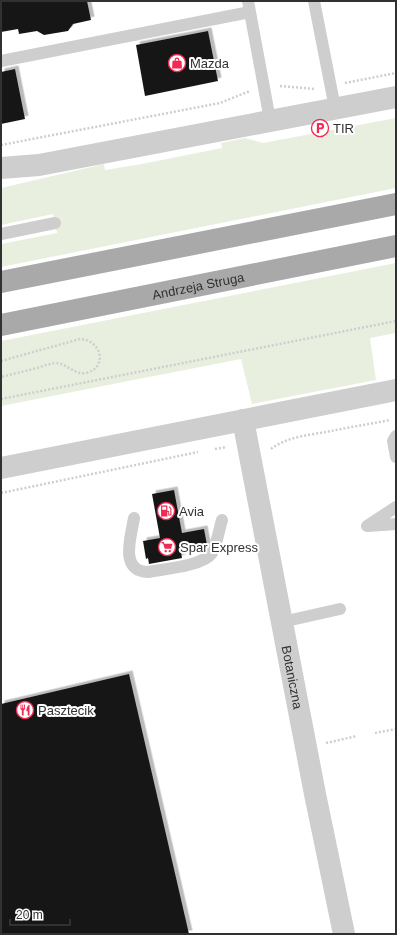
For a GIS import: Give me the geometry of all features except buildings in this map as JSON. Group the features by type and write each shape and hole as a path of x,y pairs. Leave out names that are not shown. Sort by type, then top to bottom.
{"main road":[{"path":"1,282 396,204"},
{"name":"Andrzeja Struga","path":"1,325 396,246"}],"street":[{"path":"1,168 39,165 396,96"},
{"path":"1,178 39,165"},
{"path":"1,468 243,420 395,394"},
{"name":"Botaniczna","path":"243,420 315,794 344,934"}],"lane":[{"path":"314,1 335,108"},
{"path":"1,61 250,7 270,120"},
{"path":"1,234 55,223"},
{"path":"396,436 393,441 396,457"},
{"path":"396,507 367,526 396,524"},
{"path":"134,518 128,549 133,568 140,572 148,572 198,562 207,558 213,552 222,520"},
{"path":"282,622 340,609"}],"path":[{"path":"1,145 220,103 247,92 264,88 276,86 314,89 396,73"},
{"path":"1,399 396,321"},
{"path":"1,361 80,339 90,341 96,345 100,354 97,366 87,373 82,373 65,365 55,363 1,376"},
{"path":"271,448 287,440 302,436 396,419"},
{"path":"1,493 200,452"},
{"path":"375,733 396,729"},
{"path":"320,744 357,736"}],"green space":[{"path":"396,118 396,188 1,267 1,244 57,233 53,214 1,225 1,188 104,164 105,170 222,148 221,143 245,138 263,143"},
{"path":"396,263 396,333 370,338 376,380 252,404 241,359 1,406 1,341"}],"place":[{"name":"Mazda","path":"177,63"},
{"name":"TIR","path":"320,128"},
{"name":"Avia","path":"166,511"},
{"name":"Spar Express","path":"167,547"},
{"name":"Pasztecik","path":"25,710"}]}
